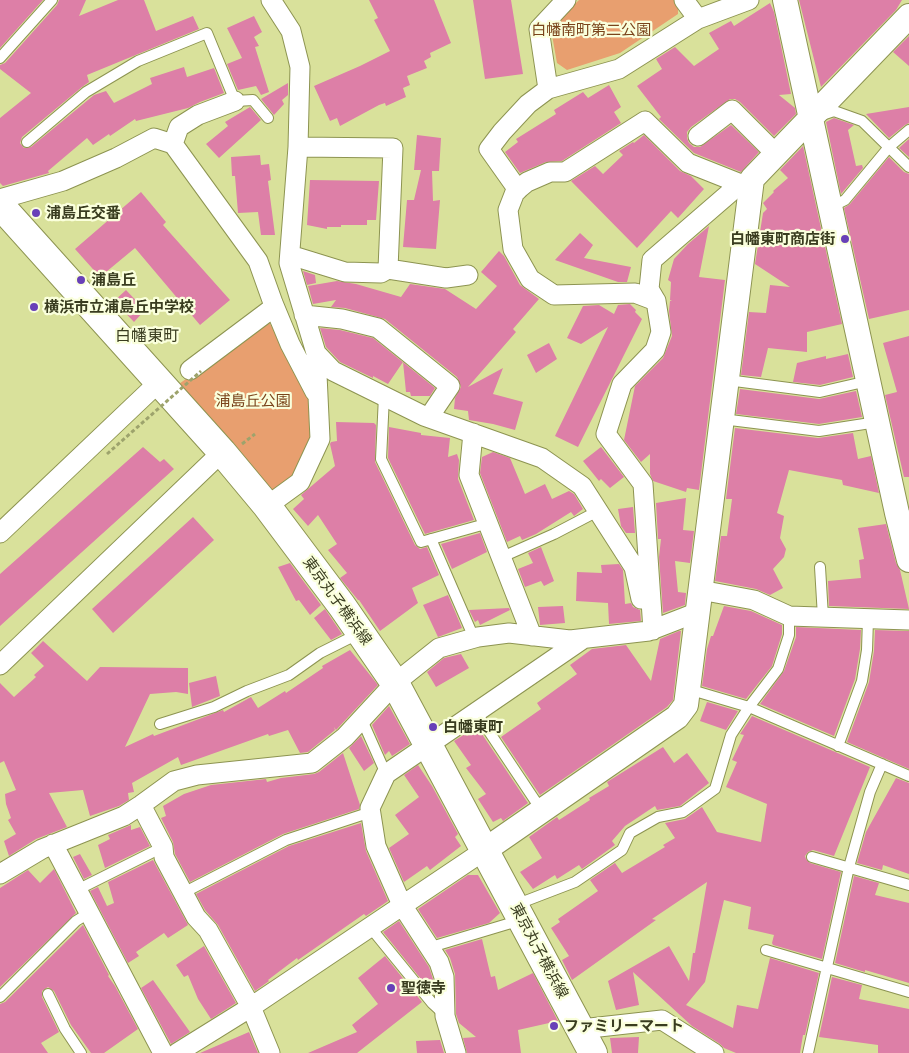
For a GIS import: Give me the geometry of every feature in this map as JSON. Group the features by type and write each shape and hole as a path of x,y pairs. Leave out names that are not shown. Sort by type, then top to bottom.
{"main road":[{"name":"東京丸子横浜線","path":"0,205 222,452 267,506 361,633 395,683 429,744 593,1053"}],"street":[{"path":"267,506 300,482 320,439 316,354 289,263 298,147 300,67 291,31 272,0"},
{"path":"548,89 539,29 566,0"},
{"path":"684,0 698,19"},
{"path":"518,190 489,149 528,104 548,89 620,69 698,19 749,0"},
{"path":"785,0 909,560"},
{"path":"651,630 643,484 606,434 622,384 655,350 661,332 656,301 649,289 652,260 746,186 909,16"},
{"path":"173,144 179,127 198,115 235,102"},
{"path":"698,136 732,110 776,154"},
{"path":"656,301 635,293 554,295 530,279 513,249 508,210 515,192 527,182 550,172 565,172 645,121 688,163 746,186"},
{"path":"0,199 62,181 116,158 154,138 173,144 258,261 274,307 290,344 318,397"},
{"path":"298,147 393,148 388,269"},
{"path":"176,1053 251,1007 485,850 678,717 686,705 727,380 746,186"},
{"path":"290,255 345,272 381,273 388,269 446,278 468,275"},
{"path":"196,368 274,307"},
{"path":"304,315 342,319 378,328 450,386 429,417"},
{"path":"316,354 333,371 429,417 542,458 582,486 634,567 651,630"},
{"path":"0,533 160,382"},
{"path":"473,433 469,475 532,636"},
{"path":"0,664 222,452"},
{"path":"0,874 42,848 124,816 142,806 174,781 197,776 312,763 345,737 395,683 440,648 474,638 509,633 570,640 651,630 699,601 754,600 788,616 909,620"},
{"path":"456,1053 446,1016 444,977 439,962 402,905 376,846 370,808 386,774 582,639"},
{"path":"142,806 163,847 164,857 196,917 208,930 251,1007 270,1053"},
{"path":"53,844 163,1053"},
{"path":"581,1029 662,1020 714,1053"}],"lane":[{"path":"0,58 52,0"},
{"path":"27,142 86,92 138,61 207,33 235,102 253,100 268,118"},
{"path":"811,118 834,111 862,121 909,167"},
{"path":"831,207 844,200 889,147 909,130"},
{"path":"727,380 820,392 868,381"},
{"path":"384,396 381,459 421,542 489,523"},
{"path":"722,419 819,431 878,422"},
{"path":"502,556 554,534 598,511"},
{"path":"431,540 474,638"},
{"path":"820,567 823,617"},
{"path":"431,947 518,912 575,882 622,850 630,832 658,817 682,812 715,789 731,736 749,707 778,669 789,635 788,616"},
{"path":"838,746 862,681 867,650 868,619"},
{"path":"160,724 214,708 247,691 289,675 320,653 361,633"},
{"path":"688,689 749,707 909,776"},
{"path":"476,712 542,811"},
{"path":"362,720 386,774"},
{"path":"808,1053 849,868 870,792 882,764"},
{"path":"183,892 286,840 371,812"},
{"path":"77,890 163,847"},
{"path":"812,857 909,885"},
{"path":"0,997 76,921 89,913"},
{"path":"370,927 432,1003 446,1016"},
{"path":"766,950 909,992"},
{"path":"48,994 65,1029 81,1053"}],"path":[{"path":"107,454 196,368"}],"green space":[{"name":"白幡南町第二公園","path":"579,0 675,0 678,5 678,14 620,53 567,70 557,63 552,35 556,22"},
{"name":"浦島丘公園","path":"268,320 312,400 313,431 295,479 269,499 172,389"}],"building":[{"path":"0,0 43,0 0,48"},
{"path":"59,0 86,0 79,16 118,0 144,0 156,31 193,16 199,29 87,75 89,82 22,137 20,143 24,148 31,147 94,95 106,91 114,103 152,84 150,78 184,67 187,77 214,68 224,93 188,108 136,121 135,119 93,145 87,138 48,171 49,173 3,186 0,183 0,118 31,93 0,69 0,65 5,63 57,5"},
{"path":"369,0 434,0 451,43 430,53 431,57 424,61 427,68 407,76 410,85 403,88 406,97 386,106 385,103 379,105 340,126 337,118 330,121 314,86 390,51 374,20 378,18"},
{"path":"473,0 511,0 523,74 485,79"},
{"path":"799,0 902,0 896,10 821,87"},
{"path":"770,3 774,12 791,94 779,95 795,108 796,114 774,136 740,102 730,99 691,127 687,132 689,143 694,147 700,147 731,125 759,152 741,172 694,153 659,119 661,117 637,86 662,69 656,59 675,47 694,66 719,49 709,33 731,21 734,26"},
{"path":"254,16 262,32 254,37 259,46 255,47 269,92 261,95 256,86 238,90 227,64 242,58 227,28"},
{"path":"909,36 909,66 893,52"},
{"path":"288,83 288,95 282,100 284,104 274,115 261,99"},
{"path":"609,85 621,107 614,112 621,123 562,161 546,162 520,173 505,152 518,142 516,139 556,114 554,110 583,92 588,98"},
{"path":"250,107 261,120 219,158 206,144 228,126 225,122"},
{"path":"909,107 909,123 889,138 866,114"},
{"path":"834,118 854,125 848,130 856,166 862,165 863,168 841,194 826,122"},
{"path":"417,135 441,138 439,171 432,171 433,201 440,200 436,249 403,247 407,200 414,200 421,170 414,170"},
{"path":"644,135 680,171 691,176 704,189 678,218 671,211 637,248 571,181 595,166 603,174 623,155 619,151"},
{"path":"909,139 909,157 899,148"},
{"path":"803,146 842,324 807,332 807,352 768,348 761,377 741,375 749,312 766,313 770,285 790,287 755,264 763,213 767,209 763,203 788,178 780,170"},
{"path":"260,155 261,165 269,164 271,180 268,181 275,235 261,235 258,212 238,213 235,176 232,176 231,157"},
{"path":"889,157 904,172 909,174 909,310 869,319 844,208 850,204"},
{"path":"310,180 379,181 376,220 367,220 367,225 341,225 341,227 327,227 327,229 307,225"},
{"path":"141,192 166,222 163,225 230,300 200,325 135,248 100,277 75,249"},
{"path":"709,226 699,277 725,280 699,490 687,488 686,492 653,481 650,474 650,454 641,462 624,440 635,386 663,358 672,336 669,311 670,301 672,301 670,300 671,282 668,280 674,259"},
{"path":"580,233 593,245 584,258 631,267 627,282 618,282 555,260"},
{"path":"499,251 504,256 520,285 539,299 513,329 516,332 468,387 503,368 493,394 523,402 515,430 469,420 468,411 454,409 455,398 461,387 457,377 385,319 345,308 331,307 336,300 313,304 308,286 337,281 356,284 401,297 410,284 445,289 476,309 497,286 481,272"},
{"path":"303,271 315,275 316,283 307,285"},
{"path":"126,290 145,310 134,322 114,301"},
{"path":"630,304 642,319 578,447 555,436 608,327 581,344 567,338 583,306 599,305 614,314 618,305"},
{"path":"320,328 340,330 373,338 403,362 388,384 373,376 373,378 340,362 326,347"},
{"path":"909,336 909,477 904,477 885,395 897,392 883,343"},
{"path":"549,343 557,359 536,373 527,355"},
{"path":"848,354 853,377 820,385 793,382 797,363 826,356 826,359"},
{"path":"403,362 435,388 430,396 411,396 410,392 406,392"},
{"path":"740,389 819,399 856,391 862,417 819,424 736,414"},
{"path":"336,422 374,423 376,425 375,462 415,545 420,549 427,547 439,575 412,588 418,603 380,631 359,600 340,578 347,573 328,550 337,544 318,515 308,526 293,509 304,499 301,495 335,466 330,444 337,441"},
{"path":"389,427 421,433 421,435 450,438 448,457 457,454 459,460 458,479 474,520 425,534 388,458"},
{"path":"735,428 818,438 853,433 858,459 871,456 879,493 843,485 842,480 789,470 777,513 784,516 780,538 786,549 784,557 773,569 783,588 770,595 756,589 715,581 721,536 727,536 732,499 726,499"},
{"path":"143,447 160,462 164,459 174,469 0,626 0,574"},
{"path":"601,447 624,477 610,488 601,479 599,481 583,461"},
{"path":"493,452 510,458 525,494 545,484 552,499 569,491 574,494 583,509 574,516 571,512 536,534 522,540 520,536 507,542 480,473 482,457"},
{"path":"686,498 683,530 694,531 690,563 675,561 678,592 686,593 685,605 663,613 659,557 661,539 658,539 656,503"},
{"path":"633,507 635,533 626,533 621,526 618,509"},
{"path":"193,517 214,540 113,633 92,609"},
{"path":"886,524 909,609 829,606 828,581 861,578 859,560 864,559 858,528"},
{"path":"480,533 487,552 452,569 441,544"},
{"path":"541,547 554,581 544,586 541,581 525,587 518,569 533,563 528,553"},
{"path":"290,563 321,605 310,615 299,600 296,601 278,567"},
{"path":"619,564 623,570 625,604 631,603 633,607 640,610 641,621 609,624 608,603 576,601 577,572 602,573 601,565"},
{"path":"448,595 462,628 438,637 423,605"},
{"path":"563,606 565,623 540,625 538,607"},
{"path":"724,606 751,611 782,625 782,634 772,666 746,699 702,686 707,649"},
{"path":"509,608 510,610 480,625 478,620 475,622 469,610"},
{"path":"325,609 342,634 331,640 314,618"},
{"path":"796,627 861,630 855,679 834,736 760,704 784,671 796,637"},
{"path":"875,630 909,631 909,769 847,742 869,682"},
{"path":"681,631 673,700 667,707 540,795 501,737 541,709 537,703 577,674 570,665 592,649 626,645 651,681 660,639"},
{"path":"43,641 87,681 100,667 188,668 188,694 176,692 150,694 125,747 153,734 154,736 223,710 224,712 251,697 258,708 285,691 286,693 323,668 322,666 350,650 378,685 336,730 334,727 335,730 308,752 300,753 288,730 269,736 268,734 181,765 178,757 132,783 134,792 128,793 129,800 119,806 90,816 83,790 49,793 67,827 36,839 9,856 4,841 16,834 8,820 11,818 5,794 16,790 4,761 0,763 0,683 14,697 36,677 34,675 44,666 31,653"},
{"path":"461,654 469,668 436,687 427,672 444,658"},
{"path":"216,676 220,696 192,707 189,683"},
{"path":"707,702 738,711 726,730 700,721"},
{"path":"389,706 410,744 392,756 389,751 385,755 372,725"},
{"path":"752,716 870,767 834,856 813,850 805,856 810,863 841,872 822,959 773,945 774,935 748,929 751,907 724,900 705,982 686,1005 733,1028 737,1005 758,1009 770,958 819,973 800,1053 736,1053 724,1048 692,1026 633,972 639,1005 616,1010 608,981 669,946 689,981 707,882 652,919 656,920 572,980 562,960 569,956 551,928 560,922 558,919 598,891 590,880 615,863 622,873 665,847 663,845 675,838 665,823 685,819 702,807 717,832 761,842 767,804 726,787 737,762 732,760 744,735 740,734"},
{"path":"478,728 528,803 503,821 501,818 493,822 478,799 486,794 466,768 471,765 454,741 465,734 467,736"},
{"path":"361,736 374,763 364,771 349,748"},
{"path":"663,747 674,763 687,753 709,783 680,806 657,810 655,806 625,826 612,841 615,845 582,869 579,865 557,879 555,875 533,889 520,872 542,858 529,837 557,817 559,820 590,800 589,798 609,786 607,782"},
{"path":"343,753 360,805 359,809 283,834 190,882 175,854 173,842 161,818 166,816 163,806 184,794 211,785 266,779 267,782 281,778 314,774"},
{"path":"418,765 432,786 458,834 455,837 461,846 430,870 427,866 404,882 389,848 409,834 395,815 419,797 404,775"},
{"path":"896,778 909,783 909,874 883,865 882,870 857,863 866,832"},
{"path":"361,823 366,851 388,901 366,916 364,914 298,960 297,958 255,991 218,925 205,910 196,894 289,846"},
{"path":"131,825 131,830 140,827 150,846 105,868 98,845 110,839 108,835"},
{"path":"80,854 92,875 84,879 73,857"},
{"path":"153,860 188,925 168,938 164,933 136,952 139,956 128,963 90,891 98,887 107,906 114,903 108,882"},
{"path":"54,869 76,913 0,987 0,888 28,870 40,883"},
{"path":"468,875 478,875 500,913 489,923 437,938 418,909"},
{"path":"854,876 879,883 875,895 909,903 909,983 835,963"},
{"path":"399,921 429,967 433,979 433,994 383,932"},
{"path":"83,925 108,976 138,1029 104,1053 91,1053 71,1025 54,991 48,987 42,991 42,997 59,1032 41,1043 48,1053 0,1053 0,1004 5,1002"},
{"path":"482,939 491,977 495,976 498,990 533,973 558,1021 518,1030 521,1053 467,1053 463,1038 476,1037 459,1023 456,1014 455,974 450,958 445,950"},
{"path":"204,946 236,1003 211,1019 198,999 188,975 184,977 176,965"},
{"path":"385,956 422,1002 357,1053 308,1053 357,1032 352,1025 378,1004 358,978"},
{"path":"832,977 862,985 859,999 909,1009 909,1053 878,1053 878,1045 819,1037"},
{"path":"153,980 190,1032 171,1044 141,988"},
{"path":"249,1032 258,1053 200,1053"},
{"path":"639,1037 638,1053 612,1053 610,1038"},
{"path":"440,1040 444,1053 417,1053 416,1041"}],"place":[{"name":"浦島丘交番","path":"36,213"},
{"name":"白幡東町商店街","path":"845,239"},
{"name":"浦島丘","path":"81,280"},
{"name":"横浜市立浦島丘中学校","path":"34,307"},
{"name":"白幡東町","path":"433,727"},
{"name":"聖徳寺","path":"391,988"},
{"name":"ファミリーマート","path":"554,1026"}],"district":[{"name":"白幡東町","path":"147,336"}]}
